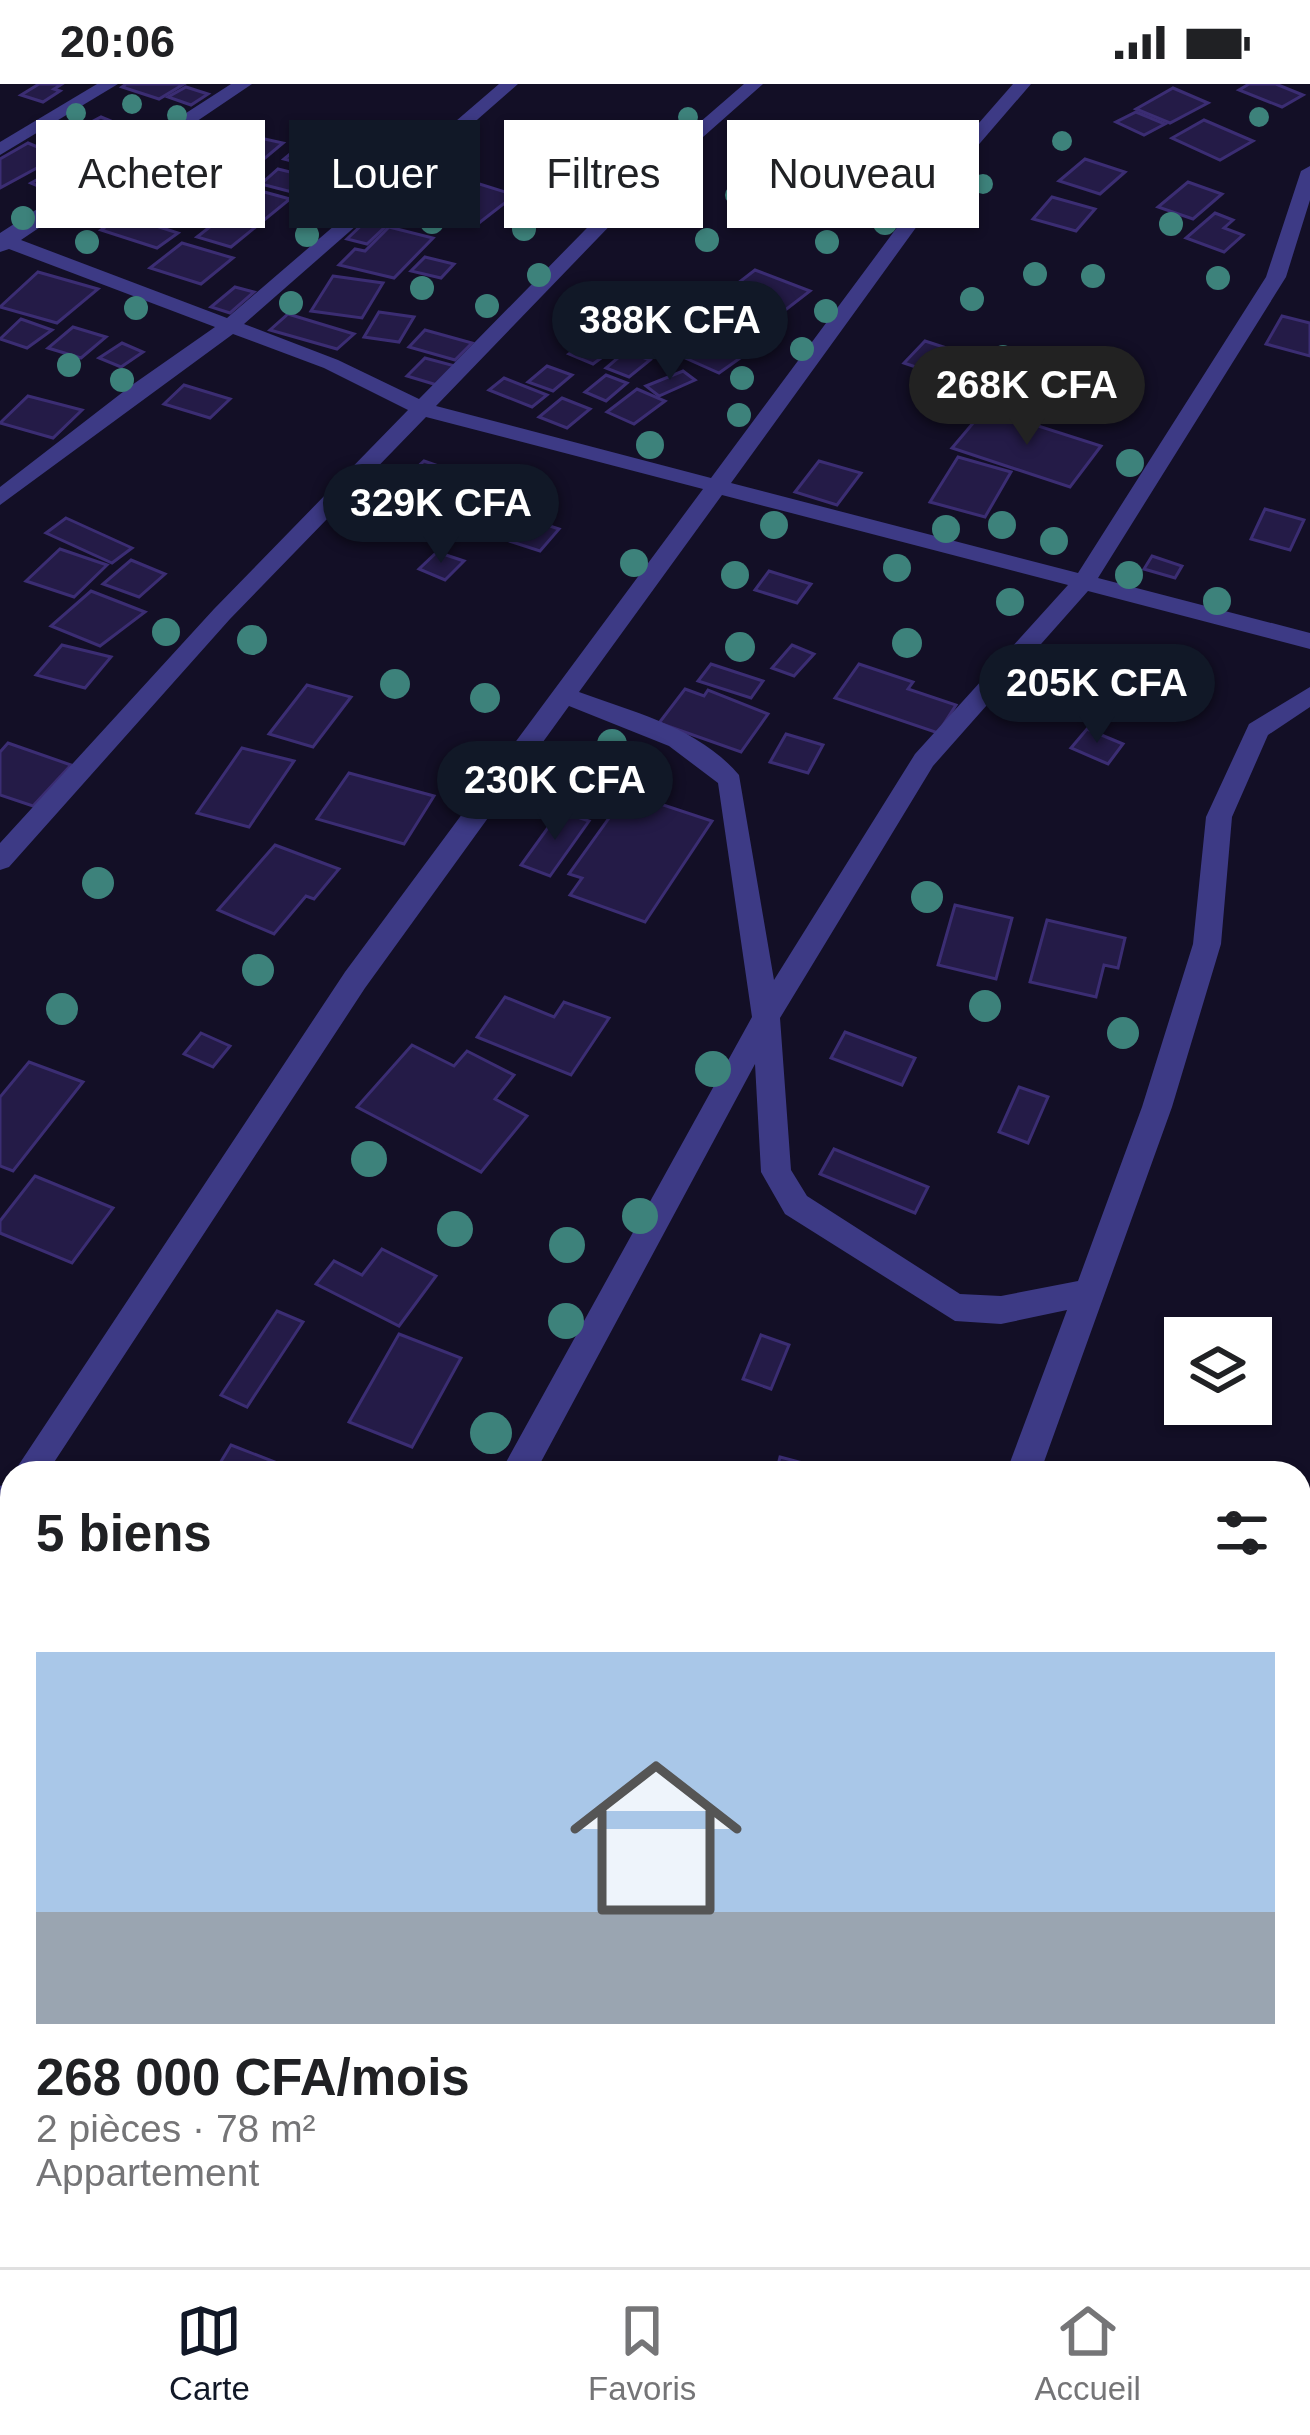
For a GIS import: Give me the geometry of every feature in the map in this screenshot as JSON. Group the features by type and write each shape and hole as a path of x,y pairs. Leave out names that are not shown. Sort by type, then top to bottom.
{"street":[{"path":"0,150 109,84"},
{"path":"2,242 243,84"},
{"path":"0,498 229,327 509,84"},
{"path":"0,860 221,614 646,179 754,84"},
{"path":"36,1461 355,980 956,160 1022,84"},
{"path":"525,1461 766,1017 924,760 1085,580 1276,277 1310,170"},
{"path":"2,242 331,364 425,410 1310,641"},
{"path":"1028,1461 1157,1107 1207,944 1219,817 1258,730 1310,694"},
{"path":"563,695 694,748 717,761 730,781 766,1017 776,1172 796,1205 955,1307 1001,1310 1091,1292"}],"building":[{"path":"39,84 62,84 54,89 60,91 43,102 21,95"},
{"path":"184,84 159,99 122,87"},
{"path":"1249,84 1276,84 1303,95 1282,107 1239,90"},
{"path":"186,87 208,94 191,105 168,97"},
{"path":"1173,88 1208,103 1170,123 1136,109"},
{"path":"1136,112 1165,124 1144,135 1116,122"},
{"path":"1204,120 1253,141 1220,160 1172,138"},
{"path":"265,139 283,143 265,158"},
{"path":"28,143 36,146 36,168 0,188 0,159"},
{"path":"1085,159 1125,172 1100,194 1059,181"},
{"path":"278,169 289,172 289,191 265,185"},
{"path":"1188,182 1222,194 1193,219 1158,207"},
{"path":"480,184 504,192 504,204 480,222"},
{"path":"265,192 289,200 265,219"},
{"path":"1052,197 1095,209 1076,231 1033,219"},
{"path":"1215,213 1233,220 1224,228 1243,235 1224,252 1186,238"},
{"path":"162,228 178,233 157,248 101,230"},
{"path":"208,228 254,228 231,247 197,237"},
{"path":"359,228 384,228 367,244 347,239"},
{"path":"388,228 433,238 394,278 339,265 355,249 365,251"},
{"path":"182,243 233,258 201,284 150,268"},
{"path":"425,257 454,264 441,278 411,271"},
{"path":"755,270 810,291 784,311 729,290"},
{"path":"38,272 98,289 57,323 0,307"},
{"path":"333,276 383,283 362,318 311,311"},
{"path":"235,287 254,292 230,313 211,307"},
{"path":"632,298 665,311 636,334 603,322"},
{"path":"722,301 752,316 722,333 692,318"},
{"path":"379,312 414,317 399,342 364,337"},
{"path":"288,314 354,334 337,349 270,330"},
{"path":"1282,316 1310,323 1310,356 1266,344"},
{"path":"21,319 52,330 27,348 0,339"},
{"path":"685,322 750,351 719,373 654,344"},
{"path":"73,327 106,337 81,358 48,348"},
{"path":"425,330 472,343 455,360 409,347"},
{"path":"593,337 616,347 593,364 569,354"},
{"path":"925,341 971,356 951,379 904,363"},
{"path":"122,343 143,352 121,367 99,358"},
{"path":"626,351 650,360 629,377 606,368"},
{"path":"425,358 455,366 437,385 407,376"},
{"path":"547,366 572,375 553,391 528,382"},
{"path":"683,371 695,380 659,396 646,386"},
{"path":"606,375 627,383 606,401 585,392"},
{"path":"504,378 547,395 532,407 489,390"},
{"path":"184,385 230,399 210,418 164,404"},
{"path":"637,389 665,401 634,424 607,412"},
{"path":"28,396 82,410 53,438 0,423"},
{"path":"562,398 590,409 567,428 539,417"},
{"path":"985,409 1101,446 1070,487 952,448"},
{"path":"958,457 1011,472 985,517 930,502"},
{"path":"424,461 484,482 470,496 410,474"},
{"path":"819,461 861,473 837,505 795,492"},
{"path":"1265,509 1304,520 1290,550 1251,539"},
{"path":"520,516 559,529 540,551 500,538"},
{"path":"66,518 132,548 112,563 46,533"},
{"path":"60,549 107,565 74,597 26,581"},
{"path":"437,552 464,561 445,580 419,569"},
{"path":"1152,556 1182,566 1175,578 1144,569"},
{"path":"131,560 165,574 139,597 103,584"},
{"path":"769,571 811,584 797,603 755,590"},
{"path":"91,591 145,612 100,646 51,626"},
{"path":"62,645 111,657 85,688 36,675"},
{"path":"792,645 814,654 794,676 772,668"},
{"path":"711,664 763,681 751,698 698,681"},
{"path":"859,664 913,682 908,689 956,705 938,733 835,698"},
{"path":"307,685 351,697 313,747 269,734"},
{"path":"685,689 704,696 708,690 768,714 741,752 659,723"},
{"path":"1087,729 1123,744 1108,764 1071,748"},
{"path":"786,734 823,745 808,773 770,762"},
{"path":"8,743 71,765 33,806 0,795 0,752"},
{"path":"242,748 294,761 249,827 197,813"},
{"path":"349,773 434,796 404,844 317,819"},
{"path":"627,793 712,821 645,922 570,895 582,878 569,874"},
{"path":"560,811 589,821 550,876 521,865"},
{"path":"275,845 339,869 314,899 306,896 274,934 218,910"},
{"path":"955,905 1012,918 996,979 938,965"},
{"path":"1047,920 1125,938 1118,968 1104,965 1096,997 1030,982"},
{"path":"505,997 554,1017 564,1002 609,1018 571,1075 477,1037"},
{"path":"845,1032 915,1058 902,1085 831,1058"},
{"path":"201,1033 230,1046 213,1067 184,1054"},
{"path":"412,1045 454,1066 467,1051 514,1075 495,1099 527,1116 481,1172 357,1107"},
{"path":"29,1062 83,1082 13,1171 0,1166 0,1097"},
{"path":"1019,1087 1048,1097 1028,1143 999,1132"},
{"path":"834,1149 928,1187 915,1213 820,1174"},
{"path":"35,1176 113,1208 72,1263 0,1233 0,1221"},
{"path":"382,1249 436,1276 399,1326 316,1284 334,1261 362,1275"},
{"path":"277,1311 303,1322 247,1407 221,1395"},
{"path":"399,1334 461,1358 412,1447 349,1422"},
{"path":"761,1335 789,1345 771,1389 743,1379"},
{"path":"231,1445 272,1461 221,1461"}]}
